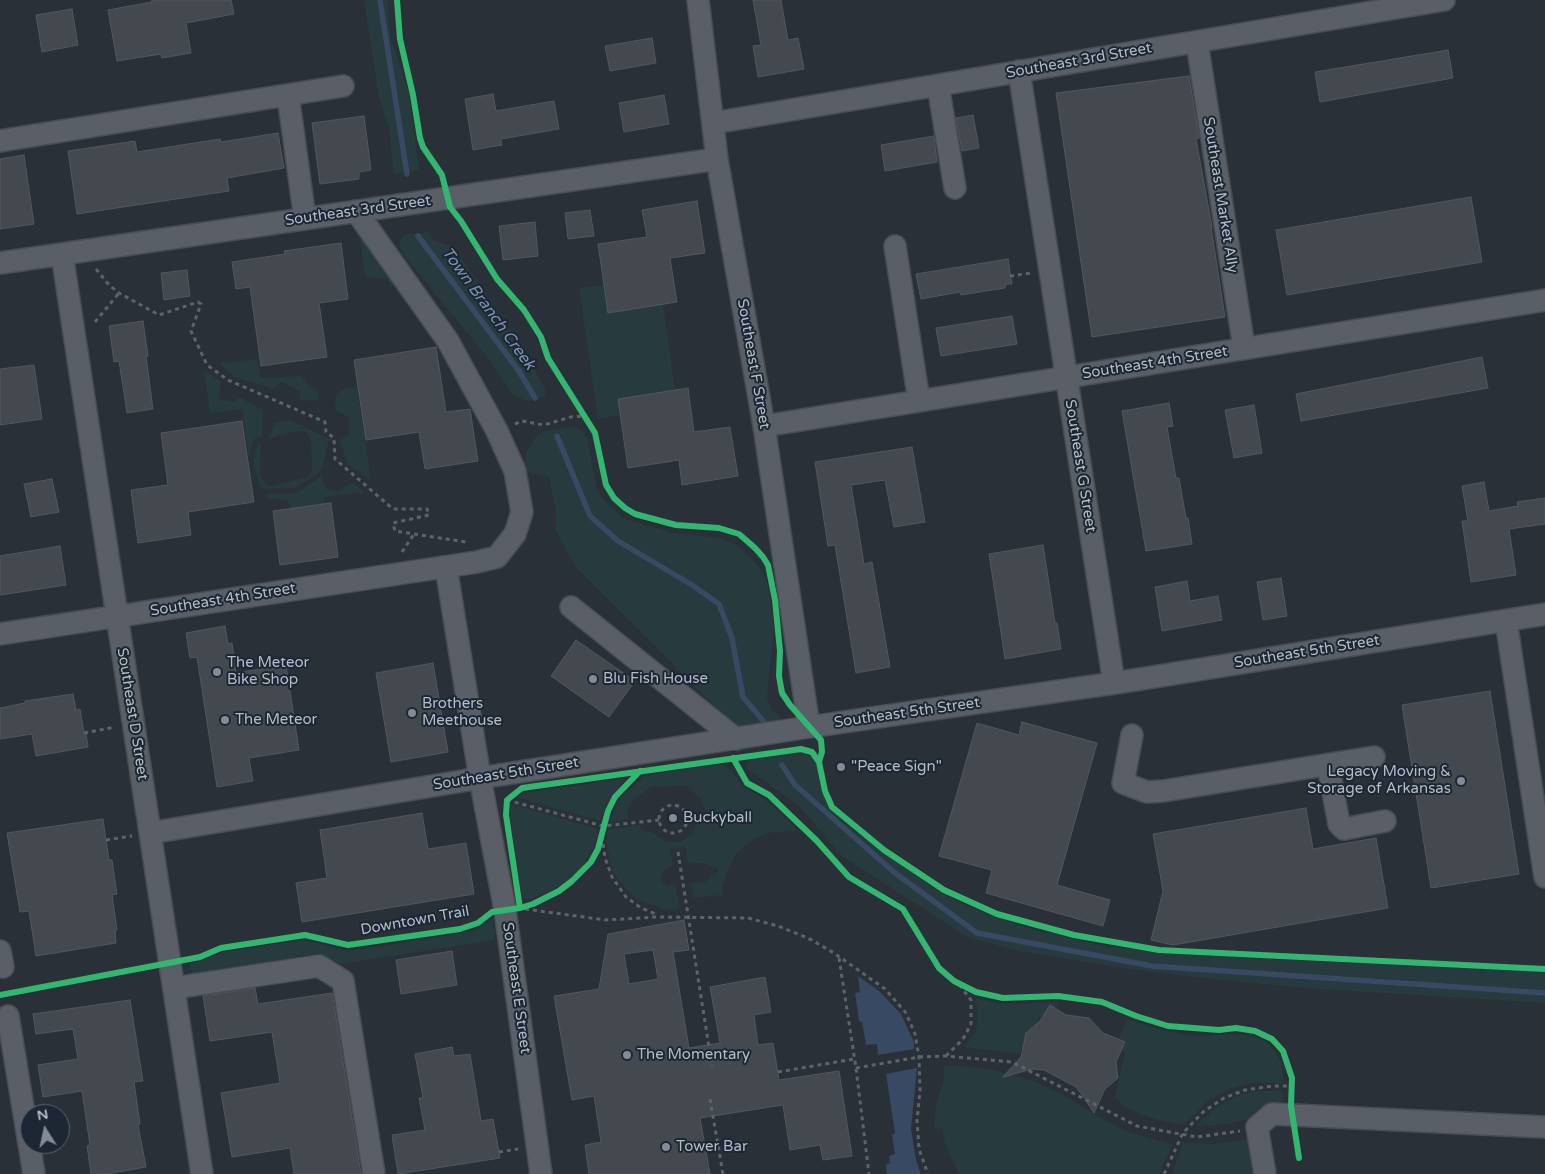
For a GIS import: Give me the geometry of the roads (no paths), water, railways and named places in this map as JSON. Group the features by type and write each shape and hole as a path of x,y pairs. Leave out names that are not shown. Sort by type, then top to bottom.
{"street":[{"name":"Southeast F Street","path":"698,0 716,159 764,426 810,728"},
{"name":"Southeast 3rd Street","path":"713,123 1444,0"},
{"name":"Southeast Market Ally","path":"1197,42 1244,348"},
{"name":"Southeast G Street","path":"1019,71 1114,683"},
{"path":"938,85 955,188"},
{"path":"0,141 342,86"},
{"path":"288,95 305,219"},
{"name":"Southeast 3rd Street","path":"0,263 716,159"},
{"name":"Southeast 4th Street","path":"0,634 446,567 497,557 515,534 522,512 515,471 497,431 448,341 356,211"},
{"path":"895,246 918,401"},
{"name":"Southeast D Street","path":"62,254 202,1174"},
{"name":"Southeast 4th Street","path":"764,426 1545,300"},
{"name":"Southeast E Street","path":"446,567 480,778 509,934 541,1174"},
{"path":"571,607 736,739"},
{"name":"Southeast 5th Street","path":"150,833 480,778 1114,683 1545,614"},
{"path":"1506,620 1545,877"},
{"path":"1132,735 1123,783 1146,792 1163,791 1374,757"},
{"path":"1328,765 1339,824 1344,829 1385,821"},
{"path":"174,988 320,966 343,981 374,1174"},
{"path":"8,1016 34,1174"},
{"path":"1265,1174 1257,1127 1272,1114 1291,1110 1545,1127"}],"water":[{"path":"858,976 879,991 901,1014 914,1042 914,1049 878,1055 877,1044 866,1045 862,1022 859,1021 855,993 860,992"},
{"path":"917,1068 911,1129 916,1160 921,1174 887,1174 886,1165 890,1163 889,1156 895,1154 892,1135 895,1133 886,1074"}],"waterway":[{"name":"Town Branch Creek","path":"380,0 407,174"},
{"name":"Town Branch Creek","path":"418,236 519,371 535,398"},
{"name":"Town Branch Creek","path":"557,436 590,516 618,541 692,585 719,604 732,638 743,697 764,722"},
{"name":"Town Branch Creek","path":"782,765 795,785 895,873 977,933 1152,966 1545,993"}],"place":[{"name":"The Meteor Bike Shop","path":"217,672"},
{"name":"Blu Fish House","path":"593,679"},
{"name":"Brothers Meethouse","path":"412,713"},
{"name":"The Meteor","path":"225,720"},
{"name":"\"Peace Sign\"","path":"841,767"},
{"name":"Legacy Moving & Storage of Arkansas","path":"1461,781"},
{"name":"Buckyball","path":"673,818"},
{"name":"The Momentary","path":"627,1055"},
{"name":"Tower Bar","path":"666,1147"}]}
